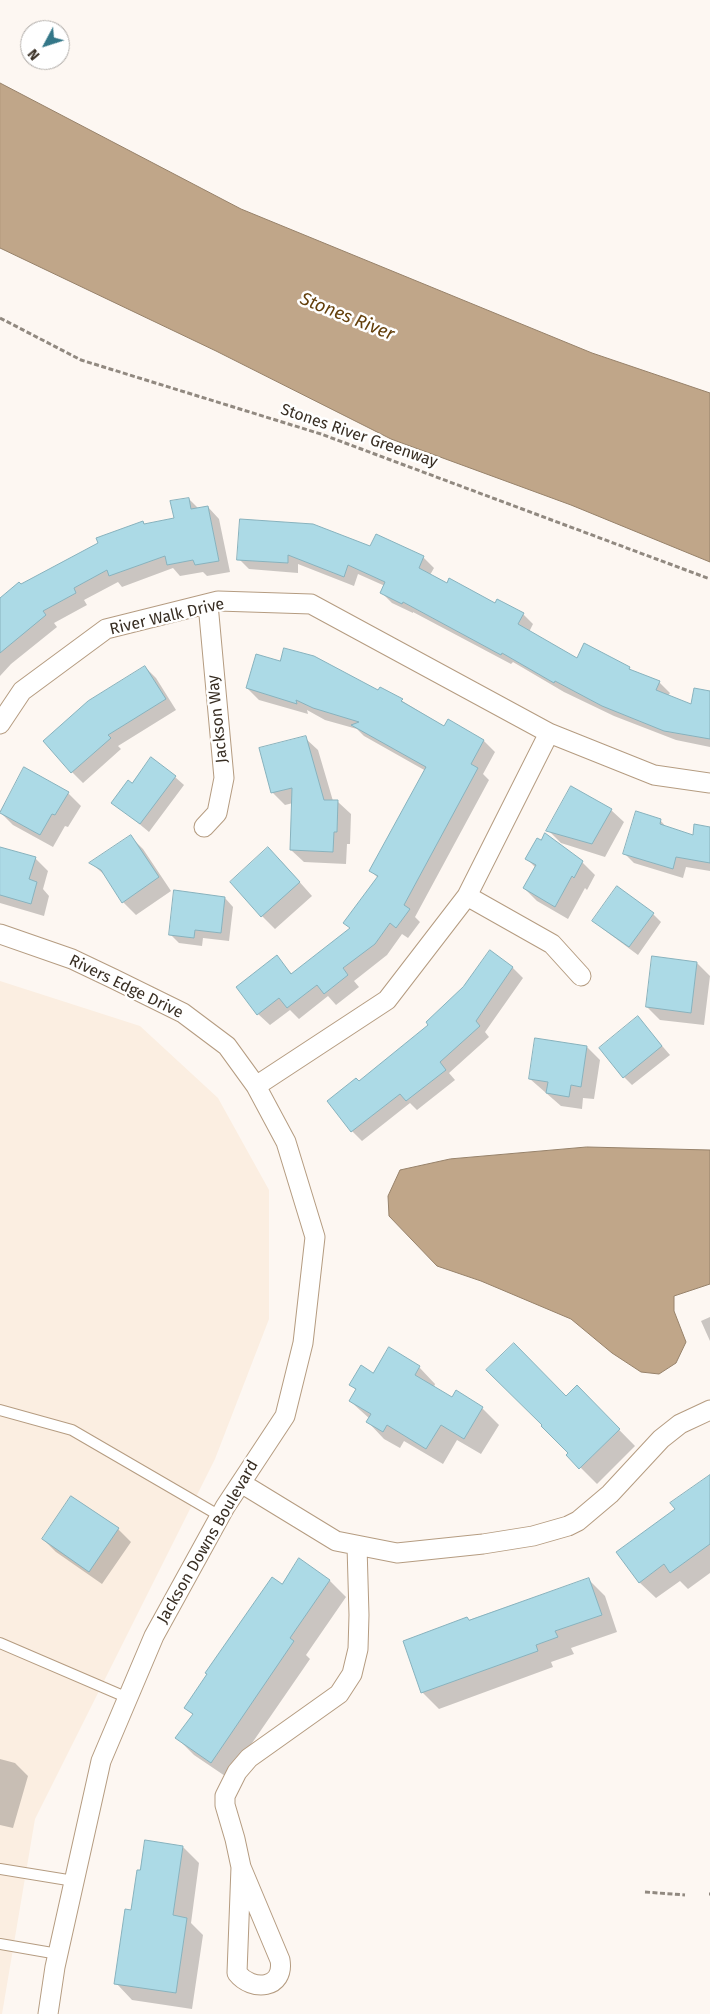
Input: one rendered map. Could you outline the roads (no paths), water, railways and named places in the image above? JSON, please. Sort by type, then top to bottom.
[{"type":"street","name":"River Walk Drive","points":[[0,724],[22,691],[106,629],[218,601],[311,604],[549,733]]},
{"type":"street","name":"Jackson Way","points":[[204,827],[217,813],[224,778],[208,604]]},
{"type":"street","points":[[256,1086],[387,1000],[467,896],[549,733],[654,775],[710,783]]},
{"type":"street","points":[[467,896],[552,944],[581,976]]},
{"type":"street","name":"Rivers Edge Drive","points":[[0,934],[72,959],[182,1013],[227,1046],[256,1086]]},
{"type":"street","name":"Jackson Downs Boulevard","points":[[48,2014],[58,1954],[100,1761],[154,1636],[220,1516],[285,1416],[303,1344],[315,1237],[286,1142],[256,1086]]},
{"type":"street","points":[[241,1483],[336,1541],[357,1546],[397,1553],[533,1536],[568,1526],[587,1514],[610,1494],[661,1438],[680,1424],[710,1410]]},
{"type":"street","points":[[241,1867],[237,1973],[242,1980],[250,1984],[270,1983],[278,1979],[282,1970],[280,1960],[241,1867],[225,1805],[229,1785],[249,1758],[338,1694],[352,1674],[358,1650],[357,1546]]},
{"type":"lane","points":[[0,1410],[72,1430],[220,1516]]},
{"type":"lane","points":[[0,1643],[128,1698]]},
{"type":"lane","points":[[0,1869],[74,1880]]},
{"type":"lane","points":[[0,1944],[58,1954]]},
{"type":"water","name":"Stones River","points":[[0,83],[241,209],[592,353],[710,393],[710,562],[571,505],[391,439],[216,351],[0,248]]},
{"type":"water","points":[[587,1147],[710,1150],[710,1284],[674,1296],[674,1311],[686,1342],[676,1363],[659,1374],[641,1372],[612,1353],[571,1319],[481,1281],[437,1266],[389,1216],[388,1196],[400,1170],[450,1159]]}]
